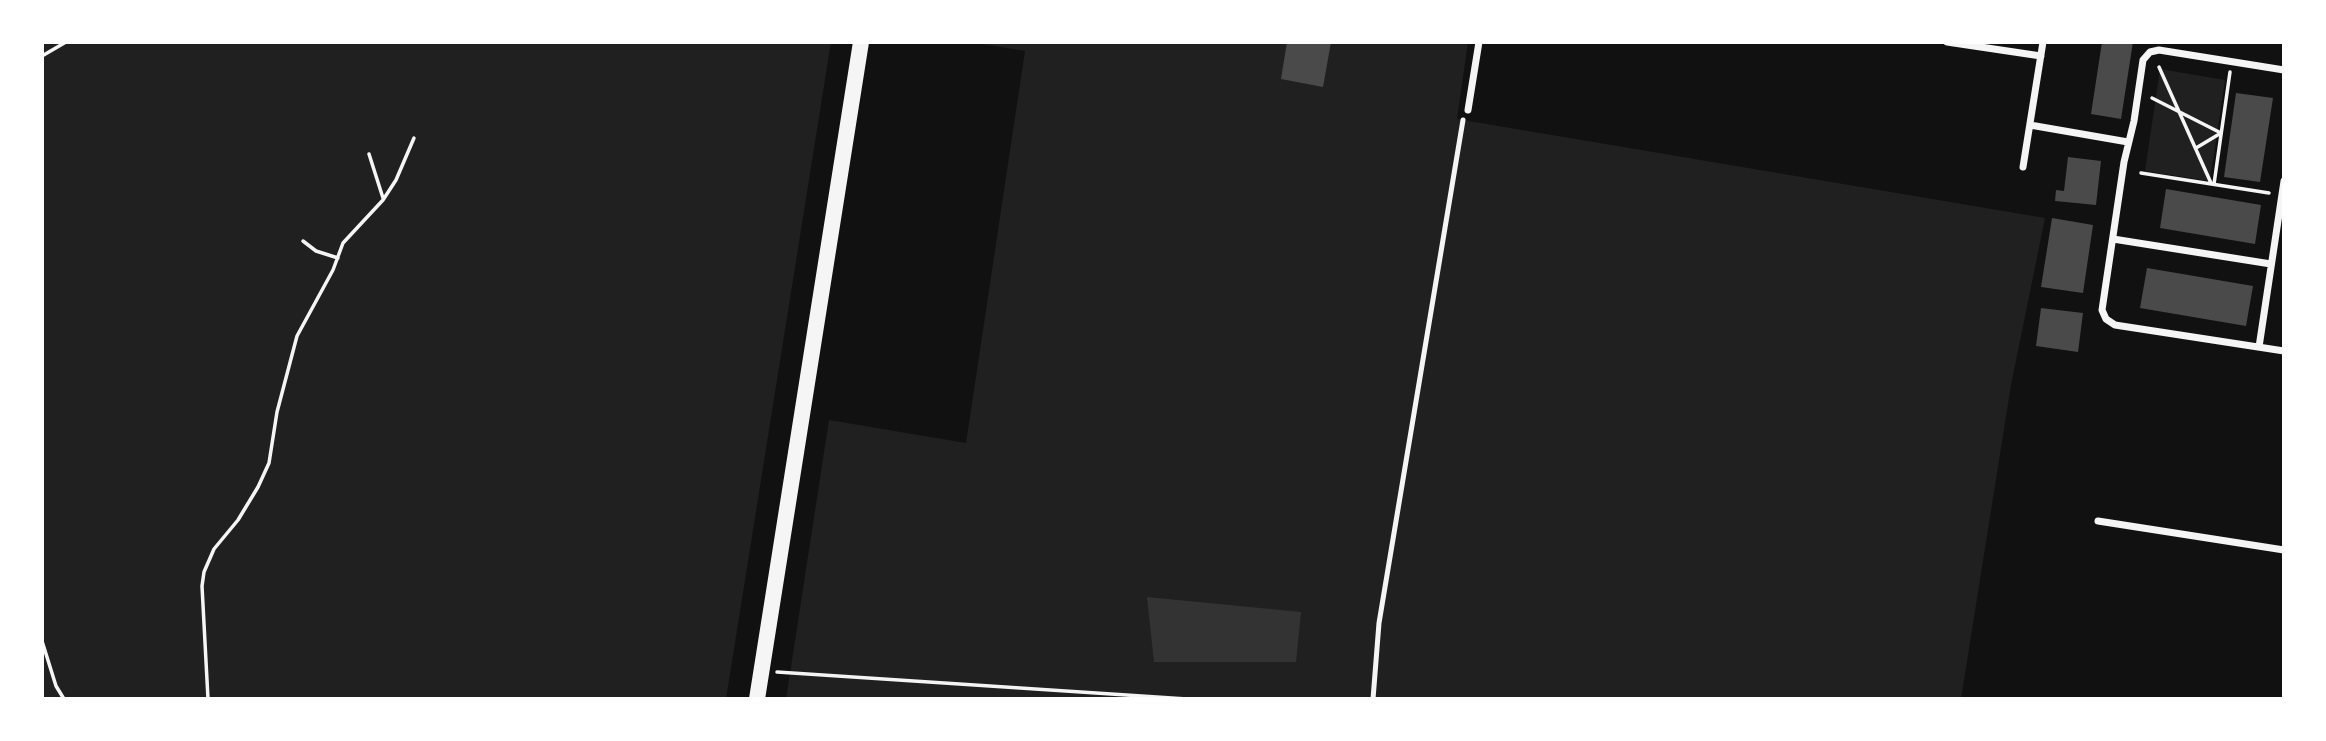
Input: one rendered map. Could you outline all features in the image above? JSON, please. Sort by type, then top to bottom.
[{"type":"main road","points":[[757,699],[861,42]]},
{"type":"street","points":[[1468,110],[1479,42]]},
{"type":"street","points":[[1947,42],[2041,56]]},
{"type":"street","points":[[2023,167],[2043,42]]},
{"type":"street","points":[[2284,70],[2160,50],[2150,52],[2143,60],[2102,310],[2106,319],[2115,325],[2284,351]]},
{"type":"street","points":[[2030,125],[2128,142]]},
{"type":"street","points":[[2259,347],[2284,181]]},
{"type":"street","points":[[2113,239],[2271,264]]},
{"type":"street","points":[[2098,521],[2284,550]]},
{"type":"lane","points":[[1373,699],[1379,623],[1463,120]]},
{"type":"path","points":[[42,56],[66,42]]},
{"type":"path","points":[[2212,184],[2232,62]]},
{"type":"path","points":[[2160,66],[2212,184]]},
{"type":"path","points":[[2152,98],[2221,133]]},
{"type":"path","points":[[2196,148],[2221,133]]},
{"type":"path","points":[[208,699],[202,586],[204,572],[214,549],[238,520],[269,463],[277,412],[297,336],[320,297],[343,243],[383,200],[396,180],[414,138]]},
{"type":"path","points":[[369,154],[383,200]]},
{"type":"path","points":[[2141,173],[2282,195]]},
{"type":"path","points":[[303,241],[316,251],[338,258]]},
{"type":"path","points":[[42,642],[64,699]]},
{"type":"path","points":[[762,671],[1187,699]]},
{"type":"shaded area","points":[[42,42],[831,42],[726,699],[42,699]]},
{"type":"shaded area","points":[[970,42],[1468,42],[1457,119],[2045,218],[2011,385],[1961,699],[786,699],[829,420],[966,443],[1025,51]]},
{"type":"shaded area","points":[[2160,69],[2225,80],[2210,181],[2145,171]]},
{"type":"shaded area","points":[[1147,597],[1301,612],[1296,662],[1154,662]]},
{"type":"building","points":[[1287,42],[1331,42],[1323,87],[1281,79]]},
{"type":"building","points":[[2102,42],[2133,42],[2121,119],[2091,114]]},
{"type":"building","points":[[2236,93],[2273,98],[2260,182],[2224,177]]},
{"type":"building","points":[[2068,157],[2101,161],[2096,205],[2055,201],[2056,190],[2064,191]]},
{"type":"building","points":[[2166,189],[2261,205],[2255,244],[2160,228]]},
{"type":"building","points":[[2052,218],[2093,225],[2083,293],[2041,287]]},
{"type":"building","points":[[2147,268],[2253,286],[2246,326],[2140,308]]},
{"type":"building","points":[[2041,308],[2083,313],[2078,352],[2036,346]]}]
